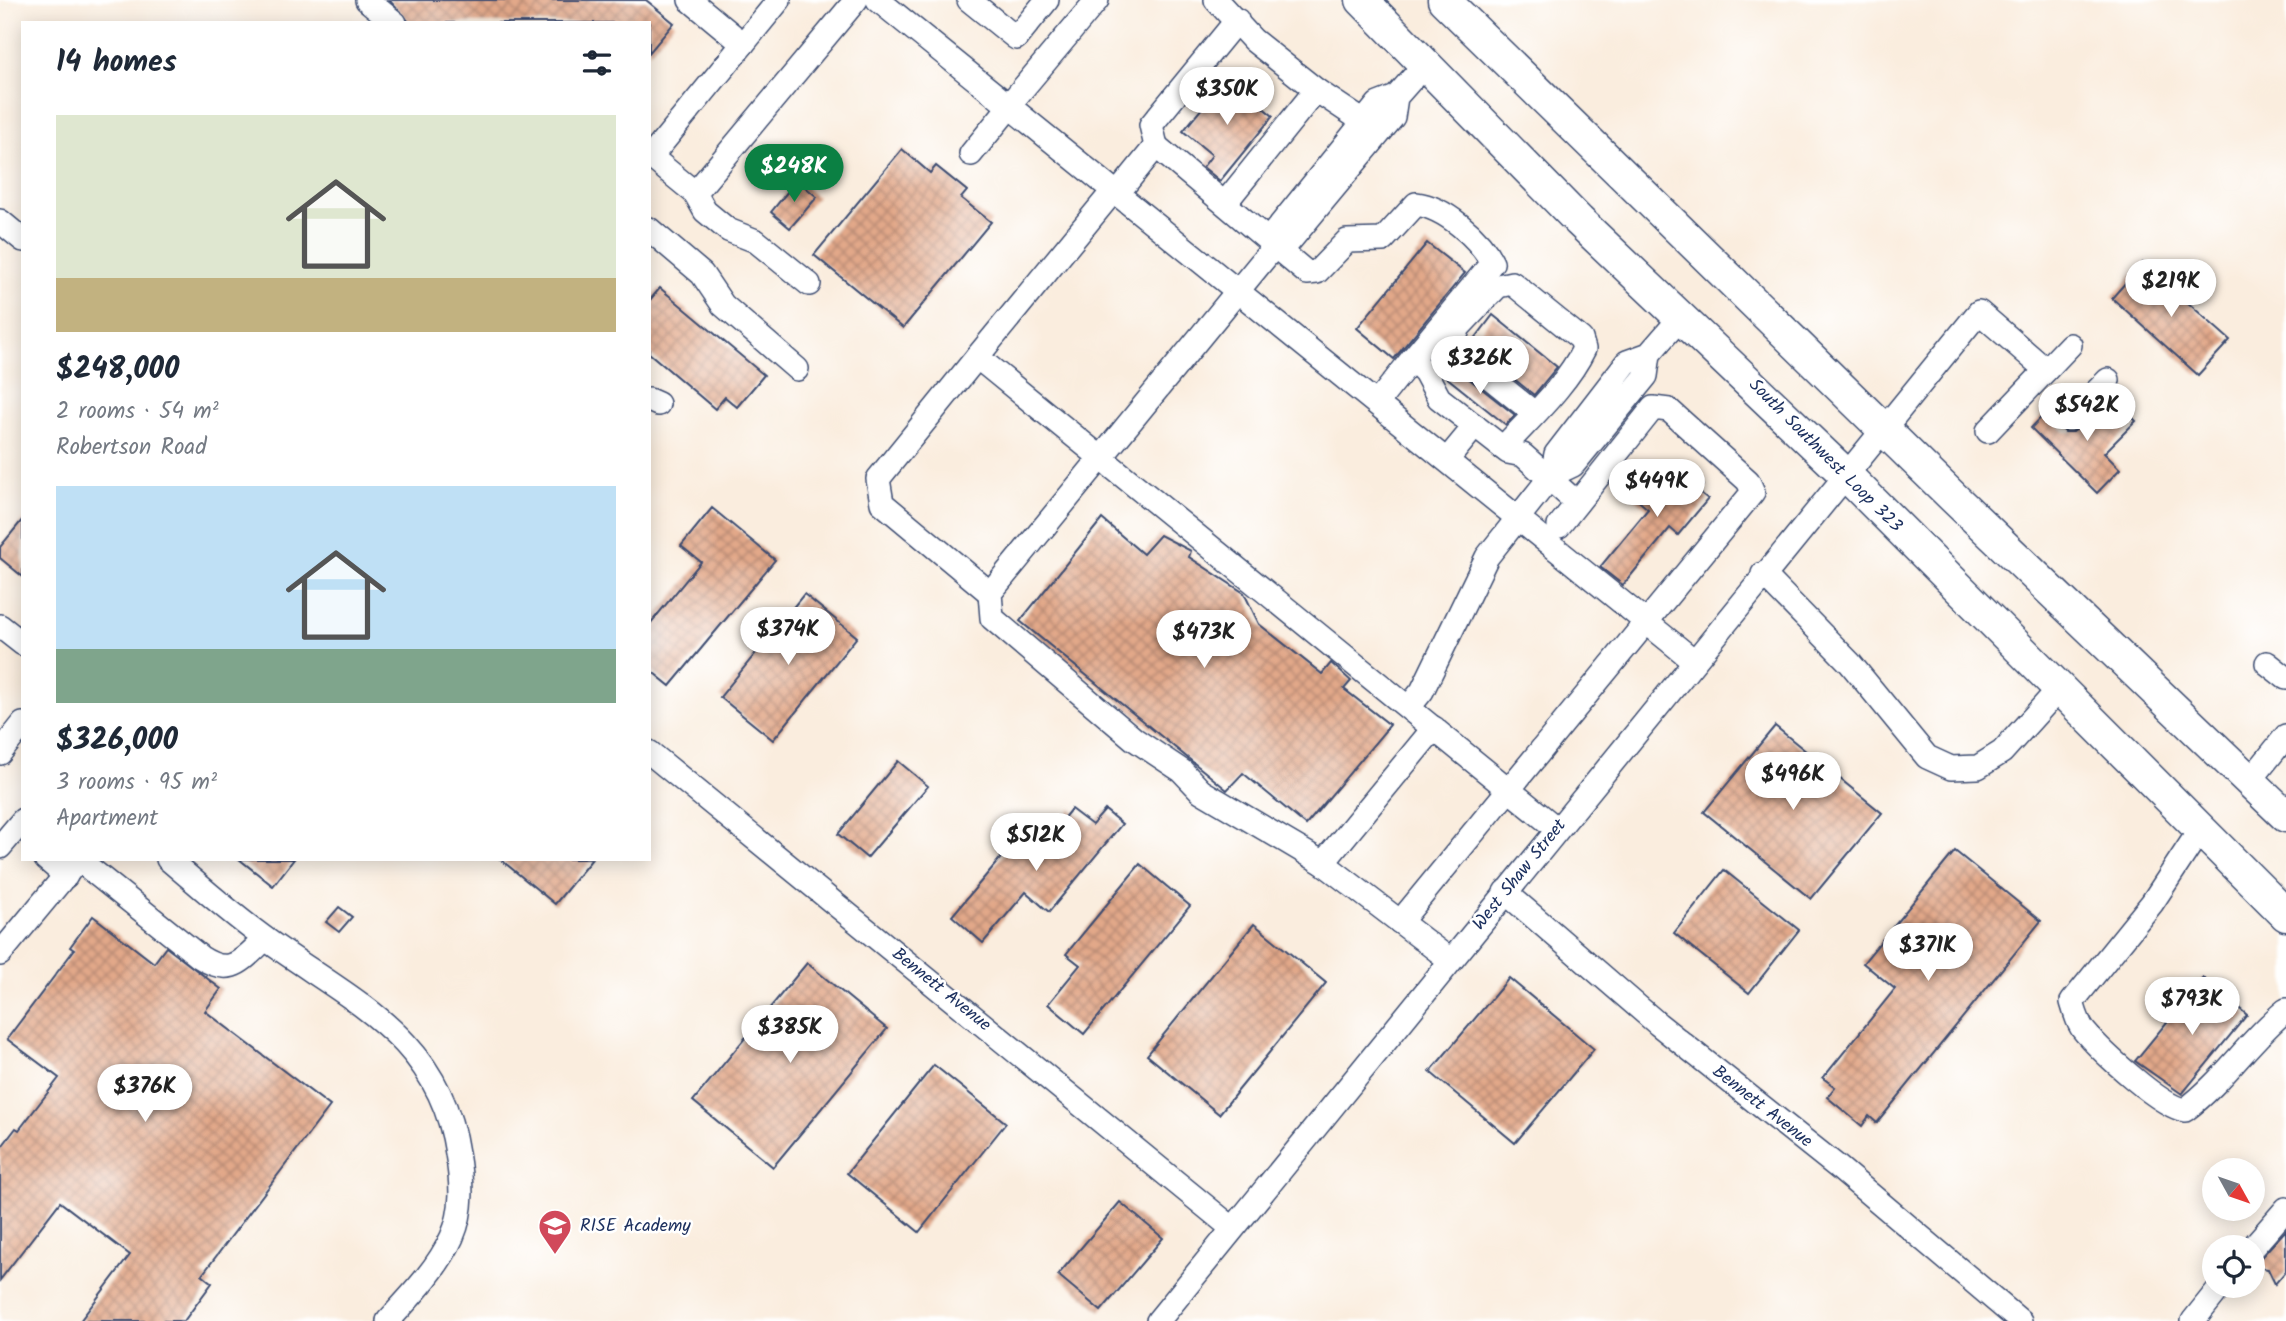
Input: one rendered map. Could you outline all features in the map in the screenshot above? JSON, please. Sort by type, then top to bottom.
[{"type":"highway","name":"South Southwest Loop 323","points":[[1362,0],[1578,221],[1682,316],[1845,474],[2058,690],[2286,915]]},
{"type":"highway","points":[[1444,0],[1881,428],[2286,816]]},
{"type":"street","points":[[367,0],[393,21]]},
{"type":"street","points":[[690,0],[743,44]]},
{"type":"street","points":[[651,157],[779,0]]},
{"type":"street","points":[[695,193],[856,0]]},
{"type":"street","points":[[878,0],[1693,660]]},
{"type":"street","points":[[969,0],[1045,61]]},
{"type":"street","points":[[1016,38],[1047,0]]},
{"type":"street","points":[[971,154],[1097,0]]},
{"type":"street","points":[[1216,0],[1253,40],[1316,90],[1364,122]]},
{"type":"street","points":[[1237,20],[1151,125],[1156,146],[1261,232],[1273,248],[1307,273],[1317,272],[1347,241],[1383,240],[1416,204],[1432,205],[1485,247],[1492,263],[1377,403]]},
{"type":"street","points":[[1273,248],[1273,234],[1378,104],[1396,97],[1426,63]]},
{"type":"street","points":[[1225,203],[1316,90]]},
{"type":"street","points":[[1396,97],[1393,117],[1289,242],[1273,248],[990,593],[992,618],[1134,739],[1182,771],[1201,791],[1323,863],[1450,960]]},
{"type":"street","points":[[990,593],[883,503],[878,479],[977,357],[1156,146]]},
{"type":"street","points":[[651,159],[695,193],[705,211],[728,230],[756,241],[809,284]]},
{"type":"street","points":[[0,221],[21,238]]},
{"type":"street","points":[[651,235],[702,274],[723,305],[797,369]]},
{"type":"street","points":[[1503,448],[1534,413],[1578,362],[1584,349],[1581,339],[1513,283],[1498,286],[1460,327],[1454,341],[1458,352],[1534,413]]},
{"type":"street","name":"West Shaw Street","points":[[1157,1321],[1881,428],[1979,312],[2046,370]]},
{"type":"street","points":[[1409,707],[1422,691],[1478,572],[1517,517],[1550,477],[1556,454],[1628,362],[1649,354],[1682,316]]},
{"type":"street","points":[[1988,431],[2070,345]]},
{"type":"street","points":[[977,357],[1557,829]]},
{"type":"street","points":[[1412,359],[1425,372],[1439,398],[1503,448],[1522,455],[1577,503]]},
{"type":"street","points":[[2069,419],[2108,380]]},
{"type":"street","points":[[1400,922],[1753,492],[1748,481],[1669,410],[1653,408],[1559,526]]},
{"type":"street","points":[[1447,460],[1475,426]]},
{"type":"street","points":[[1763,574],[1850,663],[1927,757],[1951,768],[1978,767],[2002,752],[2058,690]]},
{"type":"street","points":[[0,626],[21,642]]},
{"type":"street","points":[[2267,663],[2286,678]]},
{"type":"street","points":[[0,753],[21,727]]},
{"type":"street","points":[[1323,863],[1434,727]]},
{"type":"street","points":[[2250,781],[2286,736]]},
{"type":"street","name":"Bennett Avenue","points":[[651,754],[1232,1228]]},
{"type":"street","points":[[2200,830],[2152,904],[2072,1002],[2075,1014],[2084,1031],[2132,1075],[2175,1109],[2185,1110],[2198,1100],[2263,1027],[2286,1010]]},
{"type":"street","points":[[56,861],[75,865],[209,963],[228,968],[237,965],[265,939]]},
{"type":"street","points":[[170,861],[265,939],[400,1036],[422,1060],[444,1104],[460,1168],[460,1210],[441,1257],[388,1321]]},
{"type":"street","points":[[0,954],[75,865]]},
{"type":"street","name":"Bennett Avenue","points":[[1505,892],[1658,1024],[1839,1168],[2020,1321]]},
{"type":"street","points":[[2263,1235],[2286,1209]]},
{"type":"street","points":[[2193,1321],[2211,1298]]},
{"type":"building","points":[[389,0],[646,0],[674,23],[651,51],[651,21],[408,21]]},
{"type":"building","points":[[1227,78],[1273,116],[1220,181],[1203,167],[1212,155],[1183,131]]},
{"type":"building","points":[[902,149],[930,173],[936,166],[967,191],[961,198],[991,222],[903,328],[814,255]]},
{"type":"building","points":[[797,180],[817,197],[790,228],[771,212]]},
{"type":"building","points":[[1427,243],[1465,273],[1394,359],[1357,328]]},
{"type":"building","points":[[2143,263],[2230,340],[2198,375],[2112,298]]},
{"type":"building","points":[[660,288],[764,375],[737,407],[725,397],[715,409],[651,355],[651,299]]},
{"type":"building","points":[[1493,315],[1557,367],[1534,395],[1471,344]]},
{"type":"building","points":[[1453,366],[1515,415],[1506,425],[1445,376]]},
{"type":"building","points":[[2115,400],[2136,421],[2104,453],[2120,469],[2097,493],[2031,428],[2051,407],[2057,412],[2056,423],[2065,432],[2073,432],[2084,424],[2088,428]]},
{"type":"building","points":[[1664,463],[1673,471],[1678,464],[1703,485],[1698,491],[1708,499],[1678,535],[1670,528],[1623,585],[1600,567],[1648,509],[1635,498]]},
{"type":"building","points":[[712,508],[775,560],[670,686],[651,671],[651,623],[701,562],[681,546]]},
{"type":"building","points":[[1102,519],[1143,554],[1160,535],[1191,551],[1189,557],[1244,593],[1259,624],[1322,674],[1331,663],[1351,681],[1344,689],[1390,725],[1306,825],[1243,773],[1227,790],[1020,621]]},
{"type":"building","points":[[21,521],[21,575],[0,558],[0,547]]},
{"type":"building","points":[[804,594],[857,637],[773,740],[720,697]]},
{"type":"building","points":[[1775,726],[1882,813],[1811,899],[1704,812]]},
{"type":"building","points":[[898,761],[928,786],[867,858],[838,834]]},
{"type":"building","points":[[1071,809],[1092,825],[1105,810],[1122,824],[1049,912],[1026,892],[983,943],[952,916],[1014,842],[1032,857]]},
{"type":"building","points":[[1955,851],[2041,921],[1877,1123],[1869,1116],[1862,1126],[1827,1097],[1835,1087],[1823,1078],[1895,989],[1863,963]]},
{"type":"building","points":[[242,861],[292,861],[273,886]]},
{"type":"building","points":[[502,861],[590,861],[555,904]]},
{"type":"building","points":[[1140,864],[1190,906],[1084,1034],[1048,1004],[1080,965],[1066,954]]},
{"type":"building","points":[[1724,870],[1799,930],[1749,993],[1674,933]]},
{"type":"building","points":[[339,907],[352,917],[339,932],[326,922]]},
{"type":"building","points":[[93,916],[154,963],[166,947],[221,989],[205,1011],[330,1106],[202,1275],[212,1283],[184,1321],[80,1321],[130,1255],[60,1202],[0,1280],[0,1149],[16,1128],[19,1130],[59,1078],[7,1039],[74,950],[70,947]]},
{"type":"building","points":[[1254,924],[1326,983],[1219,1114],[1147,1055]]},
{"type":"building","points":[[807,963],[887,1029],[773,1167],[693,1101]]},
{"type":"building","points":[[1509,978],[1594,1049],[1515,1143],[1430,1072]]},
{"type":"building","points":[[2203,978],[2247,1015],[2182,1094],[2135,1061]]},
{"type":"building","points":[[934,1065],[1006,1123],[919,1232],[847,1173]]},
{"type":"building","points":[[1120,1202],[1163,1238],[1101,1311],[1058,1275]]},
{"type":"building","points":[[2286,1230],[2286,1271],[2275,1284],[2268,1269],[2265,1269],[2265,1253]]},
{"type":"place","name":"RISE Academy","points":[[555,1256]]}]
